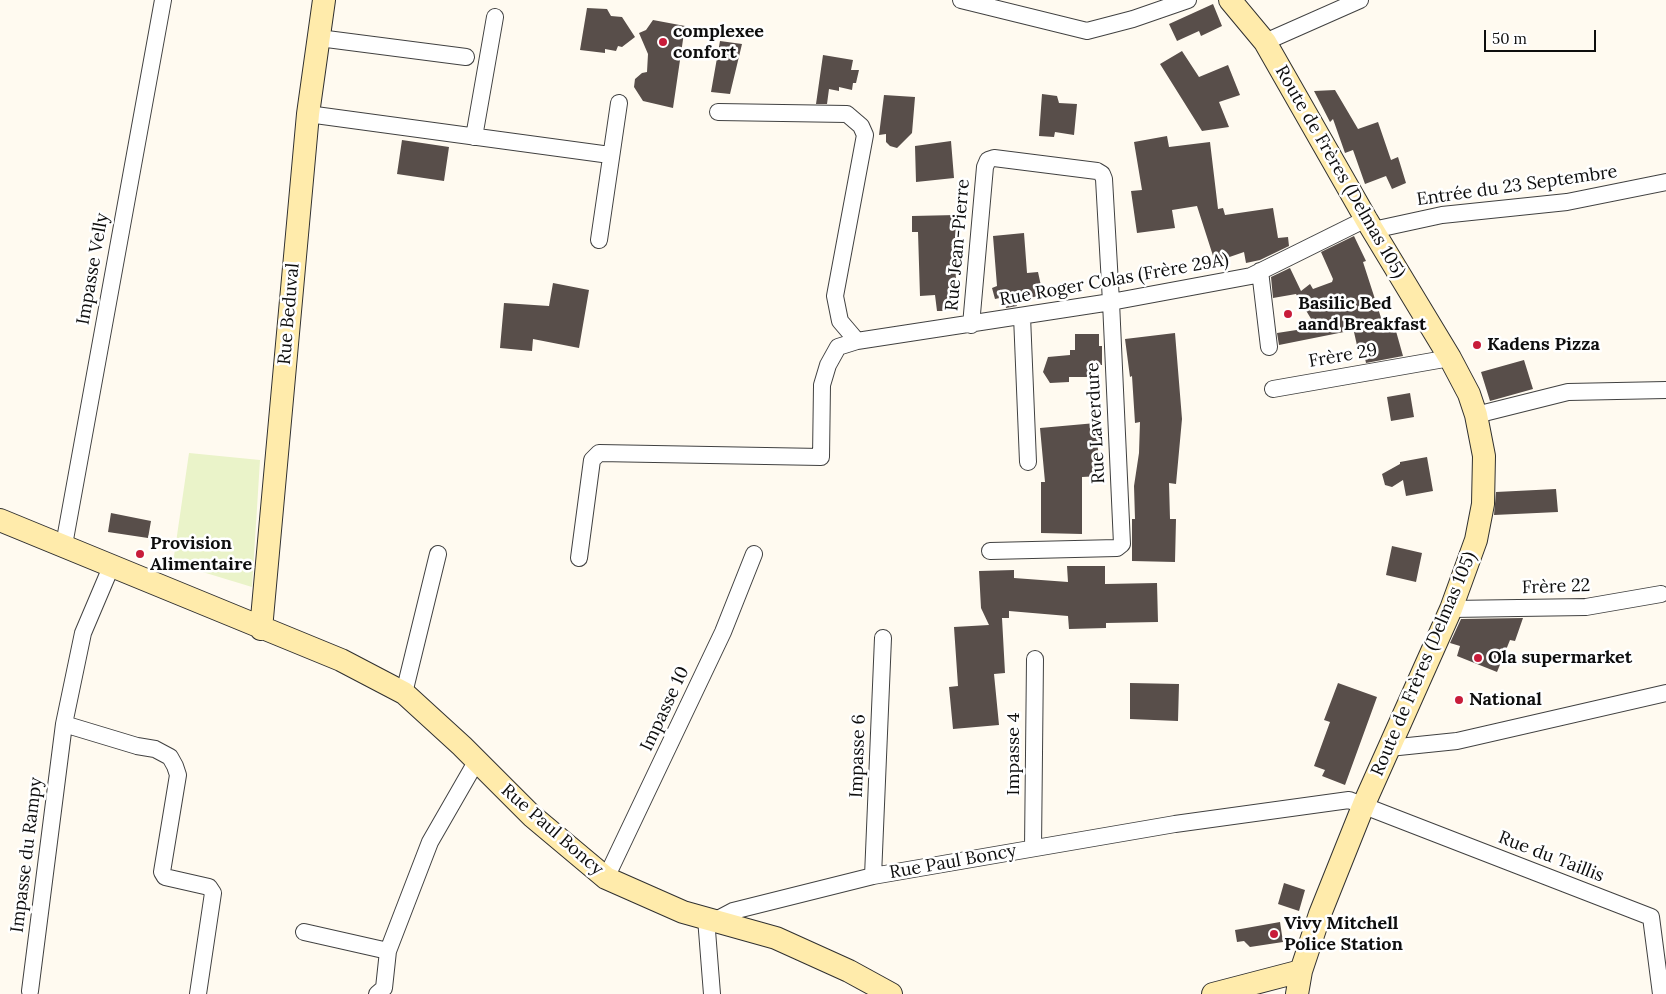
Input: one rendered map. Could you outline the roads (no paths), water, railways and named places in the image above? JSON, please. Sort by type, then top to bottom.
[{"type":"street","name":"Impasse Velly","points":[[64,545],[162,0]]},
{"type":"street","name":"Rue Beduval","points":[[261,629],[308,114],[324,0]]},
{"type":"street","points":[[961,0],[1087,31],[1133,19],[1188,0]]},
{"type":"street","name":"Route de Frères (Delmas 105)","points":[[1230,0],[1266,42],[1369,224],[1450,358],[1469,394],[1476,415],[1484,456],[1483,504],[1476,540],[1451,609],[1364,804],[1320,914],[1301,971],[1297,994]]},
{"type":"street","points":[[1266,42],[1360,0]]},
{"type":"street","points":[[474,137],[495,17]]},
{"type":"street","points":[[318,38],[466,57]]},
{"type":"street","points":[[599,240],[619,103]]},
{"type":"street","points":[[718,112],[847,114],[861,126],[865,135],[835,296],[840,322],[857,341]]},
{"type":"street","points":[[308,114],[610,155]]},
{"type":"street","name":"Rue Jean-Pierre","points":[[971,325],[985,166],[988,160],[994,158],[1097,171]]},
{"type":"street","name":"Rue Laverdure","points":[[990,551],[1116,548],[1122,544],[1104,179],[1097,171]]},
{"type":"street","name":"Entrée du 23 Septembre","points":[[1369,224],[1567,202],[1666,182]]},
{"type":"street","name":"Rue Roger Colas (Frère 29A)","points":[[579,558],[592,460],[599,453],[821,457],[822,385],[828,365],[838,347],[857,341],[1111,302],[1251,276],[1369,224]]},
{"type":"street","points":[[1260,272],[1269,347]]},
{"type":"street","points":[[1022,316],[1028,462]]},
{"type":"street","name":"Frère 29","points":[[1273,389],[1450,358]]},
{"type":"street","points":[[1476,415],[1568,392],[1666,390]]},
{"type":"street","name":"Rue Paul Boncy","points":[[0,520],[64,545],[111,567],[261,629],[341,660],[404,693],[532,816],[606,878],[683,912],[711,919],[733,911],[873,876],[1175,824],[1349,800],[1364,804]]},
{"type":"street","points":[[404,693],[438,554]]},
{"type":"street","name":"Impasse 10","points":[[606,878],[723,632],[754,554]]},
{"type":"street","name":"Impasse du Rampy","points":[[30,991],[64,724],[83,633],[111,567]]},
{"type":"street","name":"Frère 22","points":[[1451,609],[1586,608],[1661,594]]},
{"type":"street","name":"Impasse 6","points":[[873,876],[883,638]]},
{"type":"street","name":"Impasse 4","points":[[1034,848],[1035,659]]},
{"type":"street","points":[[1389,748],[1457,741],[1666,693]]},
{"type":"street","points":[[64,724],[137,746],[155,749],[170,757],[175,766],[178,774],[162,872],[166,877],[209,887],[212,893],[198,994]]},
{"type":"street","points":[[377,994],[384,988],[388,951],[430,842],[476,762]]},
{"type":"street","name":"Rue du Taillis","points":[[1364,804],[1651,917],[1661,994]]},
{"type":"street","points":[[712,994],[711,919],[776,938],[849,971],[891,994]]},
{"type":"street","points":[[304,932],[388,951]]},
{"type":"street","points":[[1213,994],[1301,971]]},
{"type":"place","name":"complexee confort","points":[[663,42]]},
{"type":"place","name":"Basilic Bed aand Breakfast","points":[[1288,314]]},
{"type":"place","name":"Kadens Pizza","points":[[1477,345]]},
{"type":"place","name":"Provision Alimentaire","points":[[140,554]]},
{"type":"place","name":"Ola supermarket","points":[[1478,658]]},
{"type":"place","name":"National","points":[[1459,700]]},
{"type":"place","name":"Vivy Mitchell Police Station","points":[[1274,934]]}]
